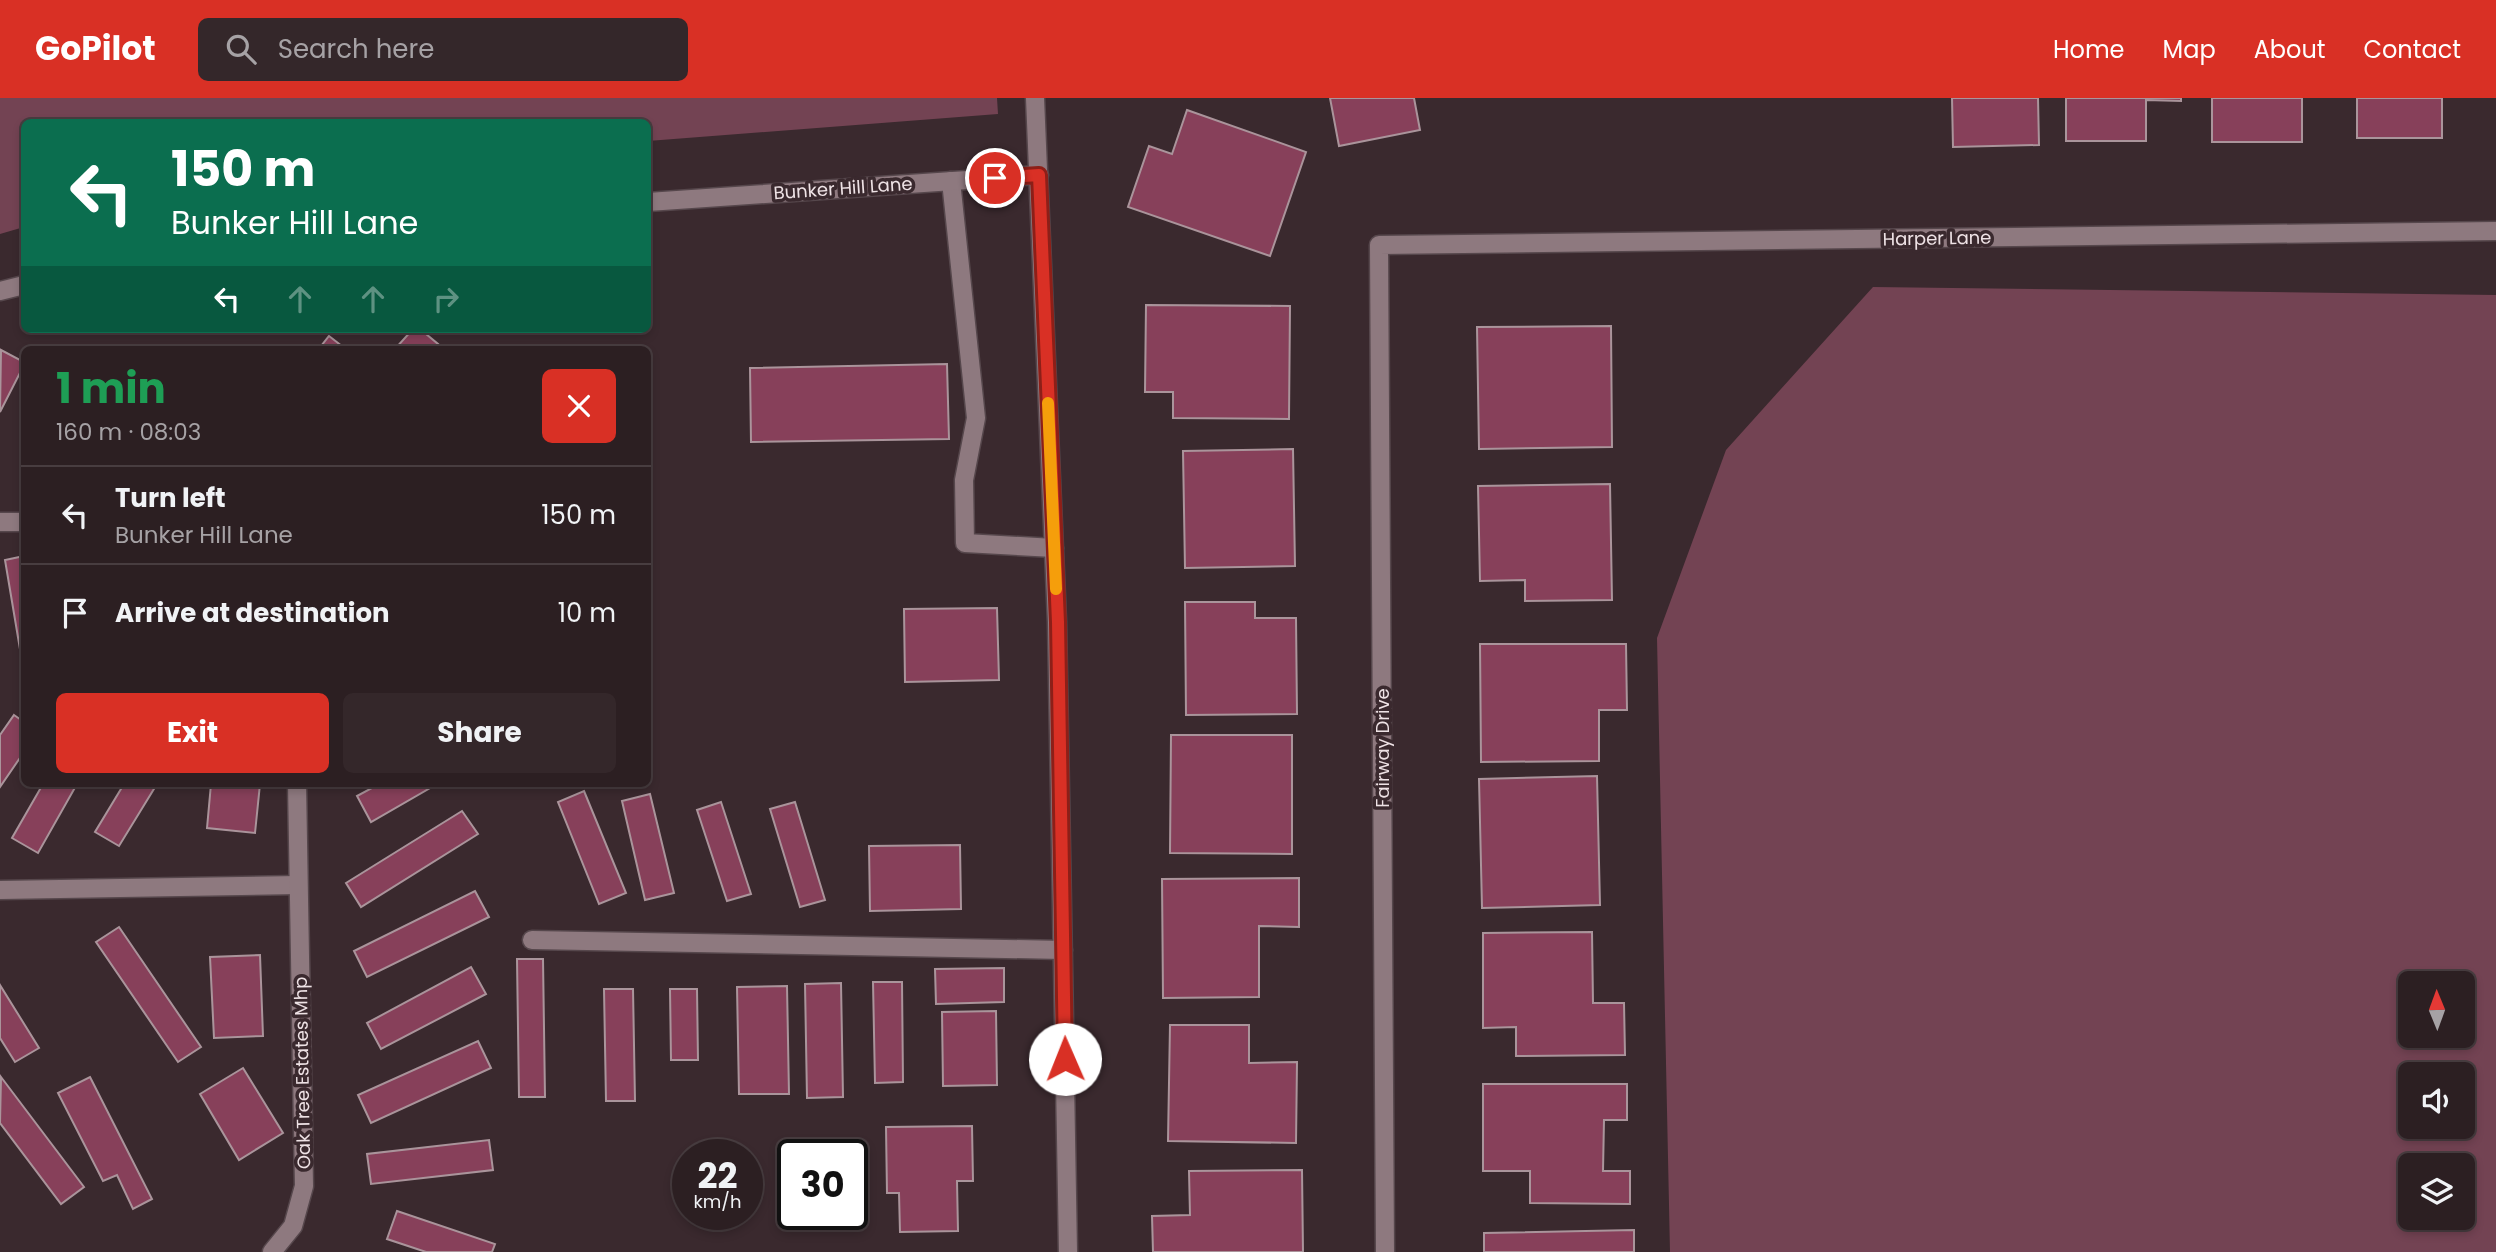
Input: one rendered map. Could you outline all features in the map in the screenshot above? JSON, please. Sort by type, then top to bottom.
[{"type":"street","points":[[1035,98],[1055,548],[1068,1252]]},
{"type":"street","name":"Bunker Hill Lane","points":[[651,202],[1039,175]]},
{"type":"street","points":[[951,181],[976,418],[964,480],[965,542],[1055,548]]},
{"type":"street","name":"Harper Lane","points":[[1378,245],[2496,231]]},
{"type":"street","name":"Fairway Drive","points":[[1378,245],[1385,1252]]},
{"type":"street","points":[[0,291],[21,286]]},
{"type":"street","points":[[0,522],[21,522]]},
{"type":"street","name":"Oak Tree Estates Mhp","points":[[272,1252],[293,1226],[304,1186],[296,787]]},
{"type":"street","points":[[0,890],[298,885]]},
{"type":"street","points":[[532,940],[1063,950]]},
{"type":"shaded area","points":[[0,98],[997,98],[998,114],[651,141],[651,119],[21,119],[21,228],[0,234]]},
{"type":"shaded area","points":[[1873,287],[2496,295],[2496,1252],[1670,1252],[1657,638],[1726,450]]},
{"type":"building","points":[[1330,98],[1414,98],[1420,130],[1339,146]]},
{"type":"building","points":[[1952,98],[2038,98],[2039,145],[1953,147]]},
{"type":"building","points":[[2066,98],[2181,98],[2181,101],[2146,100],[2146,141],[2066,141]]},
{"type":"building","points":[[2212,98],[2302,98],[2302,142],[2212,142]]},
{"type":"building","points":[[2357,98],[2442,98],[2442,138],[2357,138]]},
{"type":"building","points":[[1187,110],[1306,152],[1270,256],[1128,207],[1149,146],[1172,154]]},
{"type":"building","points":[[1146,305],[1290,306],[1289,419],[1173,418],[1173,392],[1145,392]]},
{"type":"building","points":[[1611,326],[1612,447],[1479,449],[1477,327]]},
{"type":"building","points":[[409,333],[425,333],[438,344],[436,346],[398,346]]},
{"type":"building","points":[[329,336],[342,346],[321,346]]},
{"type":"building","points":[[1,350],[21,360],[21,371],[0,412]]},
{"type":"building","points":[[947,364],[949,439],[751,442],[750,368]]},
{"type":"building","points":[[1293,449],[1295,566],[1185,568],[1183,451]]},
{"type":"building","points":[[1610,484],[1612,600],[1525,601],[1525,580],[1480,581],[1478,486]]},
{"type":"building","points":[[21,557],[21,655],[5,560]]},
{"type":"building","points":[[1185,602],[1255,602],[1255,618],[1296,618],[1297,714],[1186,715]]},
{"type":"building","points":[[997,608],[999,680],[905,682],[904,609]]},
{"type":"building","points":[[1480,644],[1626,644],[1627,710],[1599,710],[1599,761],[1481,762]]},
{"type":"building","points":[[14,715],[21,720],[21,756],[0,787],[0,735]]},
{"type":"building","points":[[1171,735],[1292,735],[1292,854],[1170,853]]},
{"type":"building","points":[[1597,776],[1600,905],[1482,908],[1479,779]]},
{"type":"building","points":[[41,787],[75,787],[38,853],[12,838]]},
{"type":"building","points":[[122,787],[155,787],[119,846],[95,832]]},
{"type":"building","points":[[211,787],[260,787],[255,833],[207,828]]},
{"type":"building","points":[[374,787],[432,787],[371,822],[357,796]]},
{"type":"building","points":[[584,791],[626,893],[599,904],[558,802]]},
{"type":"building","points":[[650,794],[674,893],[645,900],[622,801]]},
{"type":"building","points":[[721,802],[751,894],[727,901],[697,810]]},
{"type":"building","points":[[795,802],[825,900],[800,907],[770,809]]},
{"type":"building","points":[[462,811],[478,834],[361,907],[346,883]]},
{"type":"building","points":[[960,845],[961,909],[870,911],[869,846]]},
{"type":"building","points":[[1299,878],[1299,927],[1259,926],[1259,997],[1163,998],[1162,879]]},
{"type":"building","points":[[475,891],[489,917],[367,977],[354,951]]},
{"type":"building","points":[[119,927],[201,1047],[178,1062],[96,942]]},
{"type":"building","points":[[1592,932],[1593,1003],[1624,1003],[1625,1055],[1516,1056],[1516,1027],[1483,1028],[1483,933]]},
{"type":"building","points":[[260,955],[263,1036],[214,1038],[210,957]]},
{"type":"building","points":[[517,959],[543,959],[545,1097],[519,1097]]},
{"type":"building","points":[[471,967],[486,994],[381,1049],[367,1023]]},
{"type":"building","points":[[1004,968],[1004,1002],[936,1004],[935,969]]},
{"type":"building","points":[[873,982],[902,982],[903,1082],[875,1083]]},
{"type":"building","points":[[841,983],[843,1097],[807,1098],[805,984]]},
{"type":"building","points":[[0,985],[39,1048],[15,1062],[0,1038]]},
{"type":"building","points":[[787,986],[789,1094],[739,1094],[737,987]]},
{"type":"building","points":[[604,989],[633,989],[635,1101],[606,1101]]},
{"type":"building","points":[[670,989],[697,989],[698,1060],[671,1060]]},
{"type":"building","points":[[996,1011],[997,1085],[943,1086],[942,1012]]},
{"type":"building","points":[[1170,1025],[1249,1025],[1249,1063],[1297,1062],[1296,1143],[1168,1141]]},
{"type":"building","points":[[478,1041],[491,1068],[371,1123],[358,1095]]},
{"type":"building","points":[[243,1068],[283,1133],[239,1160],[200,1094]]},
{"type":"building","points":[[1,1077],[84,1187],[61,1204],[0,1123]]},
{"type":"building","points":[[90,1077],[152,1199],[133,1209],[117,1175],[103,1181],[58,1093]]},
{"type":"building","points":[[1483,1084],[1627,1084],[1627,1120],[1604,1120],[1603,1171],[1630,1171],[1630,1204],[1530,1203],[1530,1171],[1483,1171]]},
{"type":"building","points":[[972,1126],[973,1181],[957,1181],[958,1231],[900,1232],[899,1193],[887,1193],[886,1127]]},
{"type":"building","points":[[489,1140],[493,1170],[371,1184],[367,1154]]},
{"type":"building","points":[[1302,1170],[1303,1252],[1153,1252],[1152,1216],[1190,1215],[1189,1171]]},
{"type":"building","points":[[397,1211],[495,1244],[492,1252],[426,1252],[387,1239]]},
{"type":"building","points":[[1634,1230],[1634,1252],[1484,1252],[1484,1233]]},
{"type":"slow traffic","points":[[1048,403],[1056,589]]},
{"type":"route","points":[[995,178],[1039,175],[1058,622],[1065,1059]]}]
